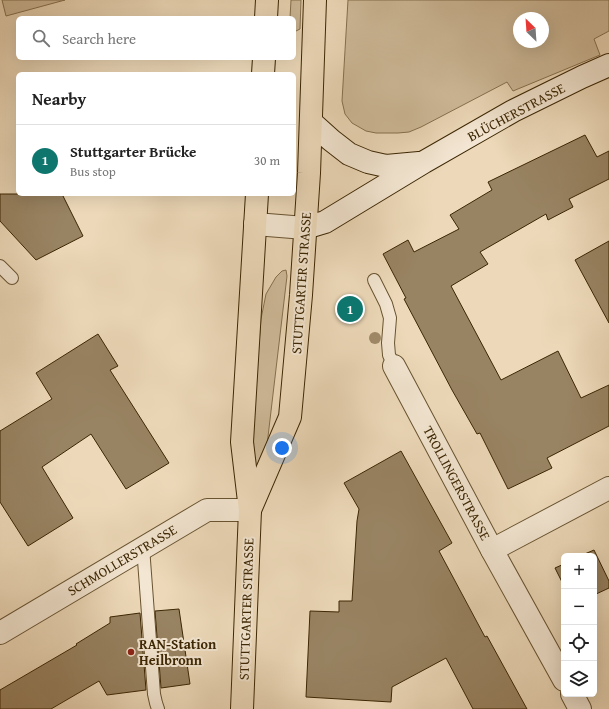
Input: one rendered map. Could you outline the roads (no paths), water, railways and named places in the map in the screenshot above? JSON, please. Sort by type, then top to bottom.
[{"type":"main road","points":[[266,16],[267,0]]},
{"type":"main road","name":"STUTTGARTER STRASSE","points":[[250,510],[290,417],[308,189],[315,0]]},
{"type":"main road","points":[[263,72],[264,60]]},
{"type":"main road","name":"STUTTGARTER STRASSE","points":[[242,709],[250,510],[242,442],[256,210]]},
{"type":"street","name":"BLÜCHERSTRASSE","points":[[256,210],[305,228],[325,222],[424,162],[513,111],[609,65]]},
{"type":"street","name":"BLÜCHERSTRASSE","points":[[311,122],[349,154],[368,162],[386,166],[424,162]]},
{"type":"street","name":"TROLLINGERSTRASSE","points":[[394,366],[492,550],[561,675]]},
{"type":"street","points":[[492,550],[609,488]]},
{"type":"street","name":"SCHMOLLERSTRASSE","points":[[0,633],[207,510],[250,510]]},
{"type":"street","points":[[574,697],[580,709]]},
{"type":"lane","points":[[0,266],[12,278]]},
{"type":"lane","name":"TROLLINGERSTRASSE","points":[[374,280],[386,304],[390,318],[388,344],[389,355],[394,366]]},
{"type":"lane","points":[[143,547],[154,694],[158,709]]},
{"type":"place","name":"Stuttgarter Brücke","points":[[350,309]]},
{"type":"place","name":"RAN-Station Heilbronn","points":[[131,652]]}]
